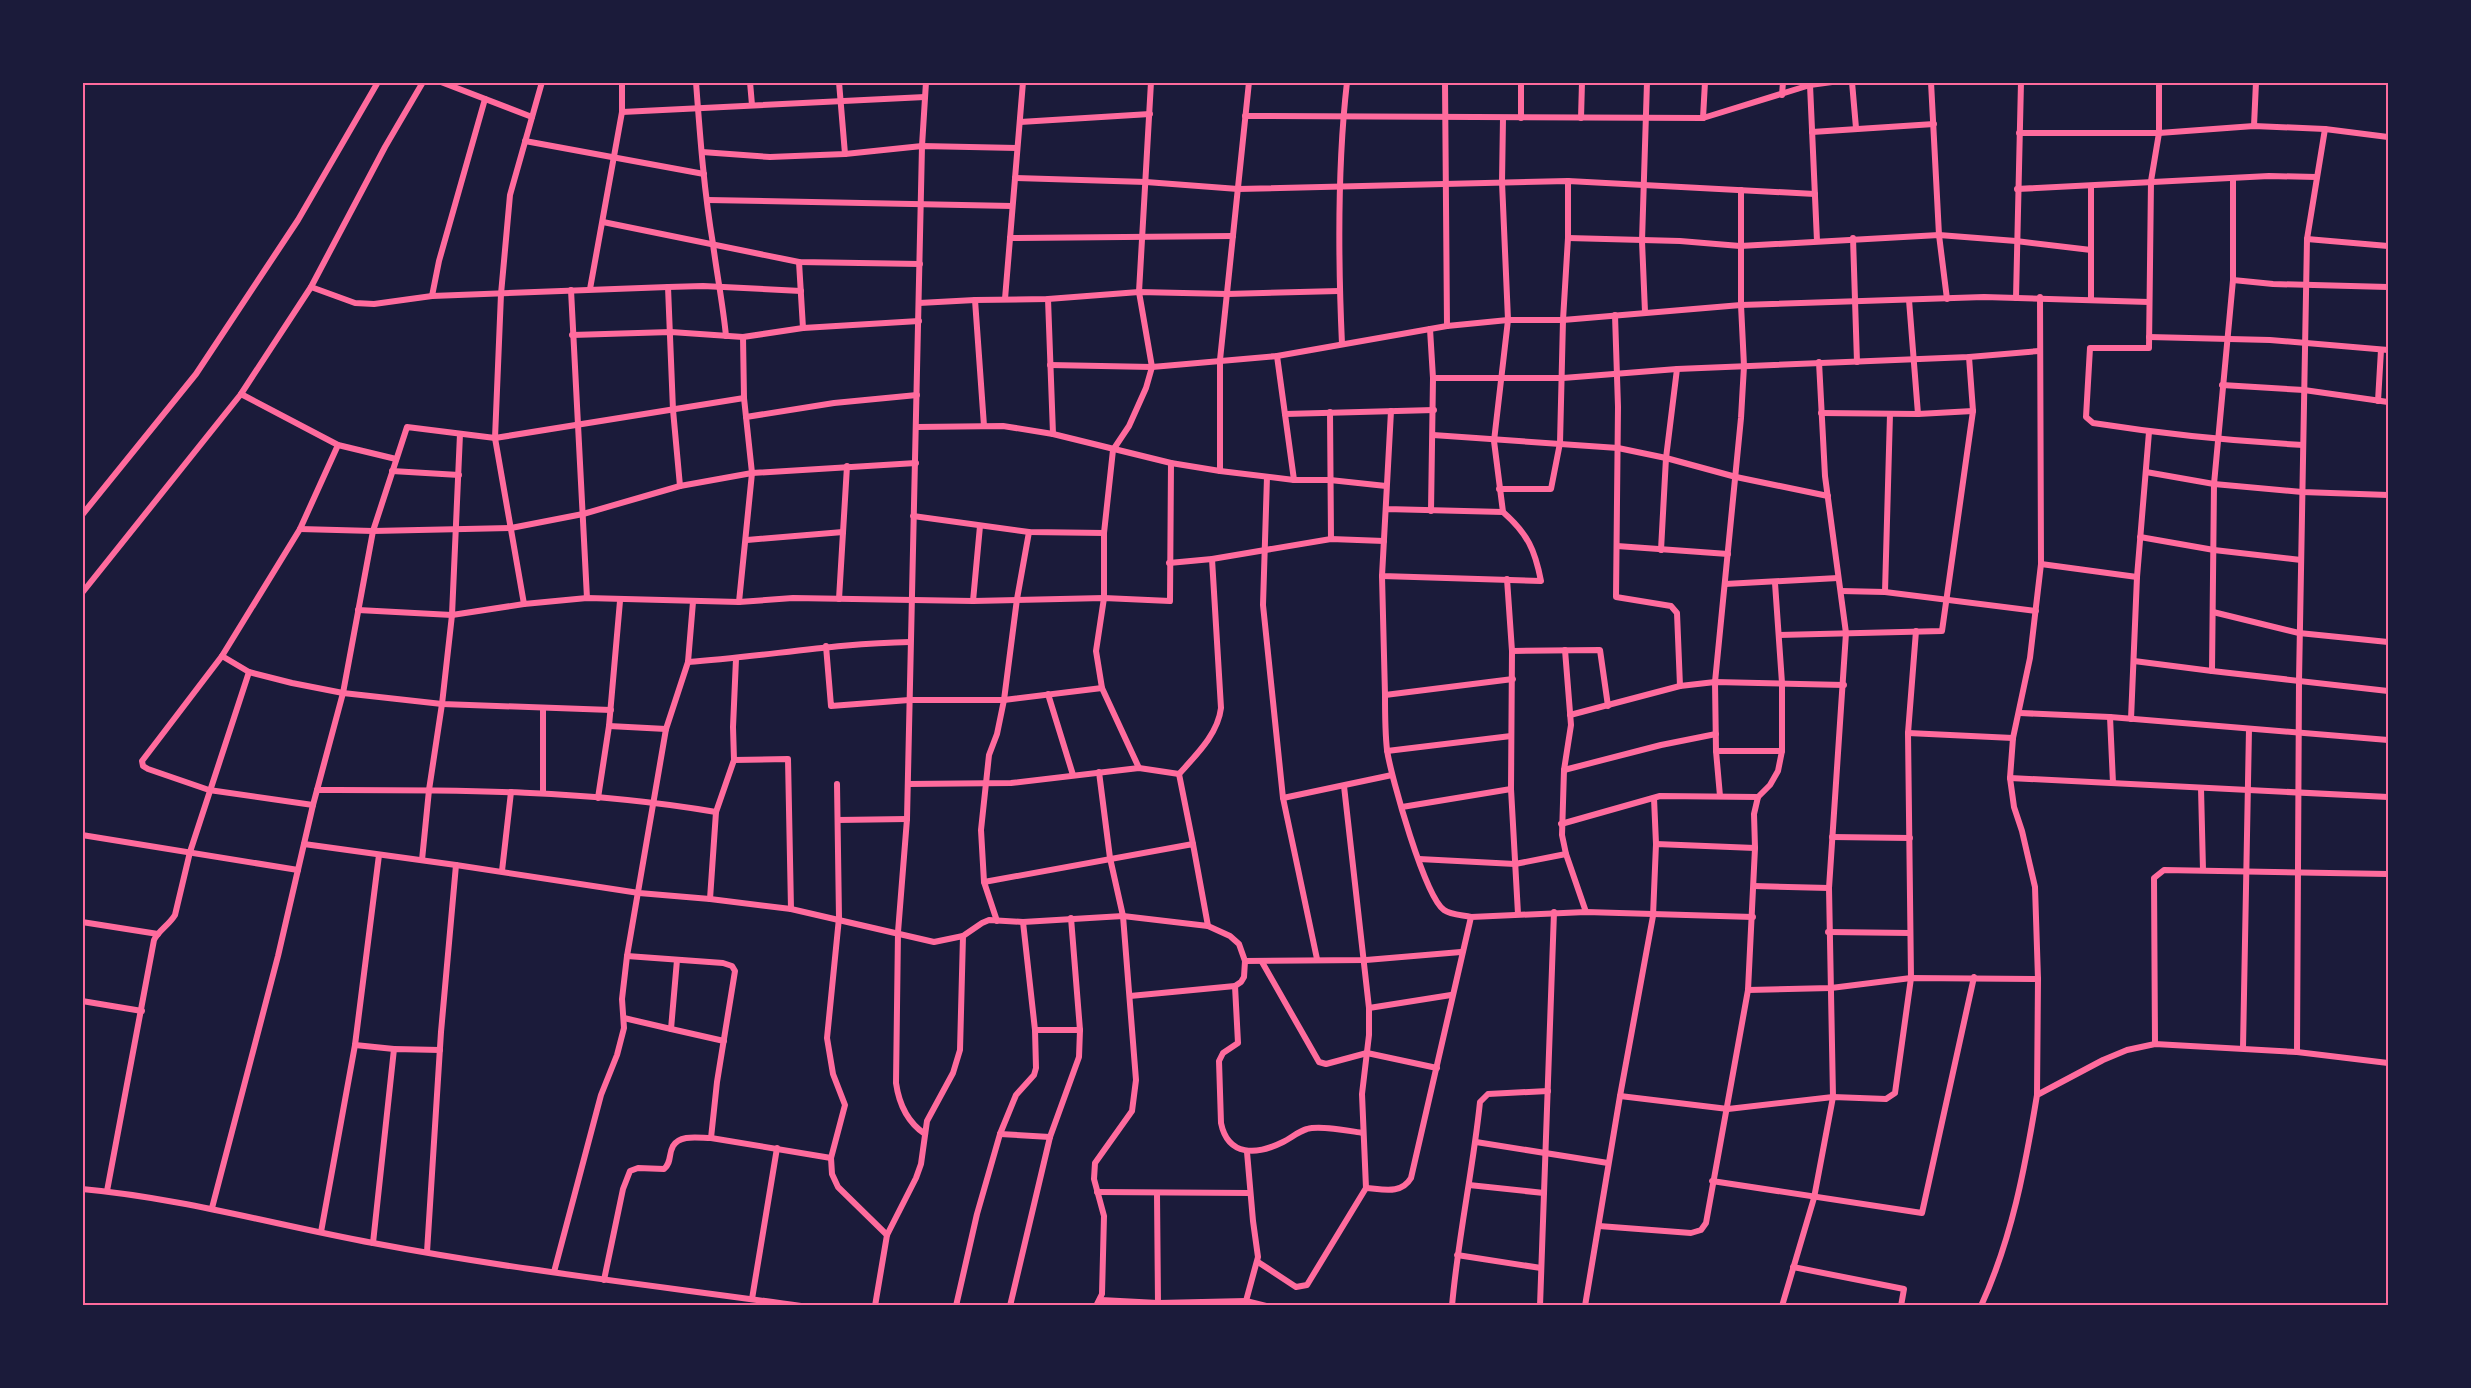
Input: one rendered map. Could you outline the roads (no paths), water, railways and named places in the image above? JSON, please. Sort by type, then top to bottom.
[{"type":"street","points":[[82,515],[196,374],[298,220],[378,82]]},
{"type":"street","points":[[82,593],[241,394],[311,287],[385,147],[423,82]]},
{"type":"street","points":[[441,82],[532,117]]},
{"type":"street","points":[[524,604],[495,438],[501,294],[510,195],[542,82]]},
{"type":"street","points":[[590,289],[622,112],[622,82]]},
{"type":"street","points":[[696,82],[712,243],[721,287],[726,336]]},
{"type":"street","points":[[750,82],[752,105]]},
{"type":"street","points":[[839,82],[845,154]]},
{"type":"street","points":[[925,1134],[909,1121],[897,1094],[898,932],[907,819],[922,146],[926,82]]},
{"type":"street","points":[[1005,299],[1023,82]]},
{"type":"street","points":[[1139,768],[1102,688],[1096,651],[1104,598],[1104,533],[1113,450],[1129,426],[1146,388],[1152,367],[1139,292],[1151,82]]},
{"type":"street","points":[[1220,471],[1220,360],[1248,82]]},
{"type":"street","points":[[1342,344],[1339,291],[1341,186],[1343,117],[1347,82]]},
{"type":"street","points":[[1444,82],[1447,326]]},
{"type":"street","points":[[1521,82],[1521,118]]},
{"type":"street","points":[[1581,118],[1582,82]]},
{"type":"street","points":[[1645,312],[1642,241],[1647,82]]},
{"type":"street","points":[[1703,118],[1705,82]]},
{"type":"street","points":[[1782,95],[1783,82]]},
{"type":"street","points":[[1245,116],[1703,118],[1810,86],[1832,82]]},
{"type":"street","points":[[1851,82],[1856,128]]},
{"type":"street","points":[[1931,82],[1939,235],[1947,299]]},
{"type":"street","points":[[2016,298],[2021,82]]},
{"type":"street","points":[[2159,82],[2158,133],[2151,181],[2149,348],[2090,348],[2086,417],[2090,422],[2149,432],[2216,440],[2303,445]]},
{"type":"street","points":[[2254,126],[2256,82]]},
{"type":"street","points":[[1810,86],[1817,241]]},
{"type":"street","points":[[622,112],[925,97]]},
{"type":"street","points":[[432,296],[439,261],[485,99]]},
{"type":"street","points":[[1020,122],[1150,114]]},
{"type":"street","points":[[1382,576],[1541,581],[1535,553],[1526,535],[1503,512],[1494,441],[1508,320],[1502,182],[1503,118]]},
{"type":"street","points":[[1812,132],[1934,124]]},
{"type":"street","points":[[2019,133],[2158,133],[2254,126],[2325,129],[2388,137]]},
{"type":"street","points":[[2297,1053],[2300,793],[2298,681],[2307,239],[2325,129]]},
{"type":"street","points":[[525,141],[704,174]]},
{"type":"street","points":[[702,152],[771,157],[845,154],[922,146],[1017,148]]},
{"type":"street","points":[[2017,189],[2269,176],[2316,177]]},
{"type":"street","points":[[1015,178],[1238,189],[1568,181],[1815,194]]},
{"type":"street","points":[[2212,671],[2214,484],[2216,440],[2229,339],[2233,280],[2233,178]]},
{"type":"street","points":[[1499,489],[1551,489],[1560,443],[1563,320],[1569,238],[1568,181]]},
{"type":"street","points":[[2091,186],[2091,299]]},
{"type":"street","points":[[1720,796],[1716,751],[1715,682],[1736,477],[1744,366],[1740,246],[1742,190]]},
{"type":"street","points":[[708,200],[1012,206]]},
{"type":"street","points":[[603,222],[799,262],[920,264]]},
{"type":"street","points":[[1569,238],[1680,241],[1740,246],[1939,235],[2091,250]]},
{"type":"street","points":[[1010,238],[1233,236]]},
{"type":"street","points":[[1853,238],[1857,362]]},
{"type":"street","points":[[2307,239],[2388,246]]},
{"type":"street","points":[[799,262],[803,328]]},
{"type":"street","points":[[2233,280],[2388,287]]},
{"type":"street","points":[[311,287],[355,303],[374,304],[432,296],[668,286],[801,291]]},
{"type":"street","points":[[668,286],[673,410],[680,486]]},
{"type":"street","points":[[571,290],[587,598]]},
{"type":"street","points":[[919,303],[1048,299],[1139,292],[1227,294],[1339,291]]},
{"type":"street","points":[[1050,365],[1152,367],[1277,356],[1447,326],[1508,320],[1563,320],[1741,305],[2040,297],[2149,302]]},
{"type":"street","points":[[1981,1305],[2010,1232],[2021,1189],[2037,1095],[2038,980],[2035,887],[2014,807],[2010,778],[2013,738],[2020,713],[2036,611],[2040,564],[2042,446],[2040,297]]},
{"type":"street","points":[[1048,299],[1053,434]]},
{"type":"street","points":[[975,300],[984,426]]},
{"type":"street","points":[[1909,300],[1918,414]]},
{"type":"street","points":[[1615,315],[1618,448],[1616,597],[1671,606],[1677,613],[1680,686]]},
{"type":"street","points":[[572,335],[671,332],[743,337],[803,328],[919,321]]},
{"type":"street","points":[[1430,329],[1434,410],[1431,512]]},
{"type":"street","points":[[740,602],[752,473],[744,398],[743,337]]},
{"type":"street","points":[[2149,337],[2229,339],[2388,350]]},
{"type":"street","points":[[2378,401],[2381,350]]},
{"type":"street","points":[[1433,378],[1503,376],[1563,378],[1677,369],[1915,360],[2039,351]]},
{"type":"street","points":[[1277,356],[1294,480]]},
{"type":"street","points":[[1779,635],[1942,631],[1973,411],[1969,357]]},
{"type":"street","points":[[1782,1305],[1815,1198],[1833,1097],[1828,932],[1829,888],[1844,685],[1845,633],[1828,496],[1819,362]]},
{"type":"street","points":[[1661,550],[1666,458],[1677,369]]},
{"type":"street","points":[[2222,385],[2304,390],[2388,402]]},
{"type":"street","points":[[241,394],[339,445],[396,459]]},
{"type":"street","points":[[746,417],[834,403],[917,395]]},
{"type":"street","points":[[212,1208],[278,956],[313,805],[343,693],[373,531],[407,427],[495,438],[744,398]]},
{"type":"street","points":[[1286,414],[1434,410]]},
{"type":"street","points":[[1391,411],[1382,576],[1388,751],[1392,776],[1419,859],[1436,900],[1446,912],[1471,916],[1586,912],[1653,916],[1753,917]]},
{"type":"street","points":[[1821,413],[1918,414],[1973,411]]},
{"type":"street","points":[[1330,412],[1331,539]]},
{"type":"street","points":[[1885,592],[1890,414]]},
{"type":"street","points":[[917,427],[1003,426],[1053,434],[1113,450],[1220,471],[1294,480],[1329,480],[1386,486]]},
{"type":"street","points":[[2130,719],[2137,577],[2149,432]]},
{"type":"street","points":[[422,860],[452,615],[460,434]]},
{"type":"street","points":[[1433,435],[1618,448],[1736,477],[1828,496]]},
{"type":"street","points":[[313,805],[209,790],[148,769],[143,766],[142,761],[222,656],[300,529],[339,445]]},
{"type":"street","points":[[300,529],[373,531],[511,528],[583,514],[680,486],[752,473],[916,463]]},
{"type":"street","points":[[358,610],[452,615],[524,604],[587,598],[693,602],[740,602],[793,598],[973,600],[1104,598],[1170,601],[1172,463]]},
{"type":"street","points":[[839,599],[847,466]]},
{"type":"street","points":[[392,471],[459,475]]},
{"type":"street","points":[[2146,472],[2214,484],[2302,492],[2388,495]]},
{"type":"street","points":[[1268,477],[1263,605],[1283,798],[1317,959]]},
{"type":"street","points":[[1386,509],[1431,512],[1503,512]]},
{"type":"street","points":[[913,516],[1029,532],[1104,533]]},
{"type":"street","points":[[973,600],[980,526]]},
{"type":"street","points":[[747,540],[843,532]]},
{"type":"street","points":[[997,921],[984,882],[981,830],[989,755],[997,734],[1004,700],[1017,599],[1029,532]]},
{"type":"street","points":[[2140,537],[2214,550],[2301,560]]},
{"type":"street","points":[[1169,563],[1212,559],[1331,539],[1384,541]]},
{"type":"street","points":[[1617,546],[1728,554]]},
{"type":"street","points":[[1179,774],[1220,721],[1212,559]]},
{"type":"street","points":[[2040,564],[2137,577]]},
{"type":"street","points":[[1725,584],[1838,578]]},
{"type":"street","points":[[1507,579],[1513,679],[1511,789],[1518,915]]},
{"type":"street","points":[[1599,1226],[1691,1233],[1701,1230],[1706,1223],[1748,990],[1753,917],[1754,814],[1758,797],[1774,779],[1782,751],[1782,683],[1775,583]]},
{"type":"street","points":[[1841,591],[1885,592],[2036,611]]},
{"type":"street","points":[[598,798],[611,710],[620,601]]},
{"type":"street","points":[[554,1272],[601,1095],[621,1040],[624,1018],[621,999],[627,956],[666,729],[688,662],[693,602]]},
{"type":"street","points":[[2213,612],[2300,633],[2388,642]]},
{"type":"street","points":[[1620,1096],[1728,1109],[1833,1097],[1886,1099],[1895,1093],[1911,978],[1908,733],[1916,631]]},
{"type":"street","points":[[688,662],[736,659],[826,646],[910,642]]},
{"type":"street","points":[[826,646],[831,706],[909,700],[1004,700],[1102,688]]},
{"type":"street","points":[[1565,650],[1570,715],[1561,824],[1566,854],[1586,912]]},
{"type":"street","points":[[1512,651],[1600,650],[1608,706]]},
{"type":"street","points":[[222,656],[249,672],[343,693],[442,704],[611,710]]},
{"type":"street","points":[[710,899],[716,812],[734,759],[736,659]]},
{"type":"street","points":[[2134,661],[2388,691]]},
{"type":"street","points":[[107,1191],[153,950],[158,934],[170,924],[175,915],[190,852],[249,672]]},
{"type":"street","points":[[1385,695],[1513,679]]},
{"type":"street","points":[[1570,715],[1680,686],[1715,682],[1844,685]]},
{"type":"street","points":[[1048,694],[1073,775]]},
{"type":"street","points":[[543,708],[543,793]]},
{"type":"street","points":[[2020,713],[2110,717],[2388,740]]},
{"type":"street","points":[[2110,717],[2113,783]]},
{"type":"street","points":[[609,726],[666,729]]},
{"type":"street","points":[[2243,1048],[2249,729]]},
{"type":"street","points":[[1908,733],[2013,738]]},
{"type":"street","points":[[1564,770],[1661,745],[1716,734]]},
{"type":"street","points":[[1388,751],[1511,736]]},
{"type":"street","points":[[1716,751],[1782,751]]},
{"type":"street","points":[[734,759],[788,759],[791,909]]},
{"type":"street","points":[[908,784],[986,785],[1139,768],[1179,774]]},
{"type":"street","points":[[1099,772],[1110,858],[1122,916],[1137,1080],[1132,1111],[1095,1163],[1093,1171],[1104,1216],[1098,1303],[1222,1304],[1246,1301],[1266,1305]]},
{"type":"street","points":[[1179,774],[1208,926]]},
{"type":"street","points":[[1283,798],[1392,776]]},
{"type":"street","points":[[2010,778],[2388,797]]},
{"type":"street","points":[[837,784],[838,918],[827,1038],[833,1074],[845,1105],[831,1158],[832,1174],[838,1187],[887,1235]]},
{"type":"street","points":[[1258,1262],[1296,1287],[1307,1285],[1366,1188],[1363,1078],[1367,1053],[1369,1008],[1366,960],[1344,786]]},
{"type":"street","points":[[2201,788],[2203,870]]},
{"type":"street","points":[[1402,807],[1511,789]]},
{"type":"street","points":[[317,790],[543,793],[653,801],[716,812]]},
{"type":"street","points":[[502,872],[511,792]]},
{"type":"street","points":[[1561,824],[1654,798],[1758,797]]},
{"type":"street","points":[[1585,1305],[1653,916],[1656,844],[1654,798]]},
{"type":"street","points":[[838,820],[907,819]]},
{"type":"street","points":[[82,835],[298,870]]},
{"type":"street","points":[[1832,837],[1910,838]]},
{"type":"street","points":[[304,844],[639,893],[791,909],[934,942],[963,936],[982,922],[997,921],[1023,922],[1122,916],[1208,926],[1236,940],[1245,960],[1244,977],[1235,986],[1130,996]]},
{"type":"street","points":[[984,882],[1193,844]]},
{"type":"street","points":[[1656,844],[1755,848]]},
{"type":"street","points":[[1419,859],[1515,864],[1566,854]]},
{"type":"street","points":[[321,1232],[355,1045],[379,855]]},
{"type":"street","points":[[427,1252],[440,1050],[456,865]]},
{"type":"street","points":[[2155,1044],[2154,878],[2156,874],[2164,870],[2388,874]]},
{"type":"street","points":[[1754,886],[1829,888]]},
{"type":"street","points":[[1540,1305],[1554,912]]},
{"type":"street","points":[[1366,1188],[1393,1190],[1402,1188],[1411,1178],[1437,1068],[1451,995],[1471,916]]},
{"type":"street","points":[[1010,1305],[1050,1137],[1079,1057],[1080,1030],[1071,918]]},
{"type":"street","points":[[82,922],[158,934]]},
{"type":"street","points":[[956,1305],[977,1215],[1000,1134],[1016,1095],[1034,1075],[1036,1068],[1035,1030],[1023,922]]},
{"type":"street","points":[[1828,932],[1910,933]]},
{"type":"street","points":[[874,1305],[887,1235],[918,1171],[927,1121],[953,1073],[960,1050],[963,936]]},
{"type":"street","points":[[1245,960],[1262,962],[1317,959],[1366,960],[1461,952]]},
{"type":"street","points":[[627,956],[723,963],[732,966],[735,971],[711,1138]]},
{"type":"street","points":[[671,1029],[677,960]]},
{"type":"street","points":[[1262,962],[1319,1062],[1326,1064],[1367,1053],[1437,1068]]},
{"type":"street","points":[[1748,990],[1831,988],[1911,978],[1974,977],[2038,980]]},
{"type":"street","points":[[1712,1181],[1922,1213],[1974,977]]},
{"type":"street","points":[[1235,986],[1238,1040],[1236,1046],[1223,1053],[1219,1061],[1221,1123],[1230,1144],[1247,1152],[1272,1147],[1310,1128],[1363,1133]]},
{"type":"street","points":[[1369,1008],[1451,995]]},
{"type":"street","points":[[82,1001],[142,1011]]},
{"type":"street","points":[[624,1018],[724,1041]]},
{"type":"street","points":[[1035,1030],[1080,1030]]},
{"type":"street","points":[[2037,1095],[2103,1060],[2127,1050],[2155,1044],[2243,1048],[2388,1063]]},
{"type":"street","points":[[355,1045],[440,1050]]},
{"type":"street","points":[[373,1243],[394,1048]]},
{"type":"street","points":[[1452,1305],[1457,1255],[1470,1185],[1480,1102],[1488,1095],[1548,1091]]},
{"type":"street","points":[[1000,1134],[1050,1137]]},
{"type":"street","points":[[604,1280],[623,1189],[630,1171],[638,1168],[664,1169],[670,1164],[673,1146],[681,1139],[711,1138],[831,1158]]},
{"type":"street","points":[[1476,1142],[1608,1163]]},
{"type":"street","points":[[752,1299],[777,1148]]},
{"type":"street","points":[[1246,1301],[1258,1262],[1247,1152]]},
{"type":"street","points":[[1470,1185],[1544,1193]]},
{"type":"street","points":[[82,1189],[212,1208],[373,1243],[427,1252],[604,1280],[801,1305]]},
{"type":"street","points":[[1097,1192],[1250,1193]]},
{"type":"street","points":[[1157,1194],[1158,1303]]},
{"type":"street","points":[[1457,1255],[1541,1268]]},
{"type":"street","points":[[1793,1267],[1904,1289],[1901,1305]]}]
